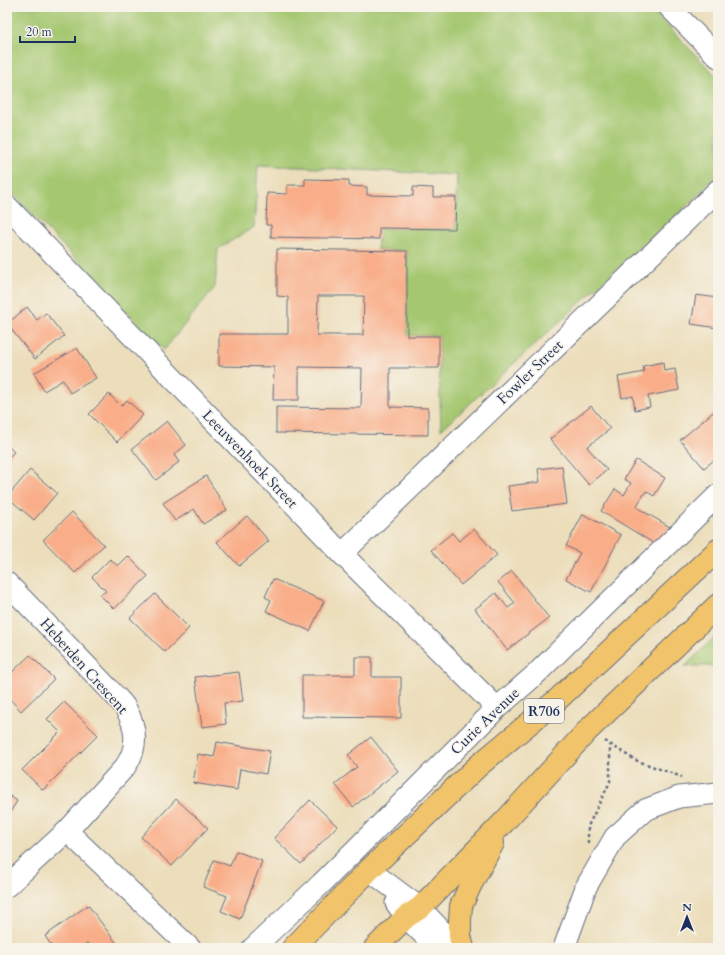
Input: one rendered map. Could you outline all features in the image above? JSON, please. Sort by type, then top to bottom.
[{"type":"main road","name":"Curie Avenue","points":[[293,948],[369,870],[478,766],[557,700],[718,550]]},
{"type":"main road","points":[[375,948],[505,821],[588,730],[718,605]]},
{"type":"main road","points":[[463,948],[460,936],[461,906],[470,886],[505,821]]},
{"type":"street","points":[[669,7],[718,57]]},
{"type":"street","name":"Fowler Street","points":[[342,554],[718,190]]},
{"type":"street","name":"Leeuwenhoek Street","points":[[7,206],[342,554],[497,708]]},
{"type":"street","name":"Curie Avenue","points":[[252,948],[321,884],[497,708],[534,675],[718,495]]},
{"type":"street","name":"Heberden Crescent","points":[[7,582],[124,706],[134,728],[134,748],[130,760],[125,767],[67,831],[7,886]]},
{"type":"street","points":[[564,948],[586,887],[615,837],[645,810],[679,797],[718,793]]},
{"type":"street","points":[[67,831],[190,948]]},
{"type":"street","points":[[369,870],[413,912],[458,948]]},
{"type":"street","points":[[413,912],[437,948]]},
{"type":"path","points":[[588,730],[635,760],[682,776]]},
{"type":"path","points":[[588,849],[588,826],[610,782],[610,745]]},
{"type":"green space","points":[[7,7],[649,7],[718,78],[718,174],[694,199],[441,430],[439,336],[407,336],[407,251],[377,250],[379,228],[455,229],[457,175],[258,165],[254,227],[218,249],[215,287],[164,350],[7,188]]},
{"type":"green space","points":[[718,634],[718,666],[685,666]]},
{"type":"building","points":[[305,179],[349,180],[349,186],[367,187],[367,195],[413,196],[413,187],[433,188],[433,197],[456,197],[455,229],[379,228],[379,239],[271,237],[271,225],[266,225],[267,193],[287,194],[287,185],[305,185]]},
{"type":"building","points":[[277,249],[407,251],[407,336],[439,336],[439,368],[390,368],[390,407],[428,408],[428,435],[276,433],[276,407],[361,408],[362,368],[299,367],[299,400],[273,400],[274,367],[219,366],[219,334],[288,334],[288,297],[277,296]],"holes":[[[318,296],[364,296],[363,335],[317,335]]]},
{"type":"building","points":[[696,295],[718,298],[718,328],[691,324]]},
{"type":"building","points":[[27,307],[37,320],[46,313],[64,336],[35,359],[7,324]]},
{"type":"building","points":[[77,348],[96,378],[70,393],[63,380],[44,391],[34,373]]},
{"type":"building","points":[[663,362],[664,371],[675,369],[679,390],[648,396],[650,407],[635,410],[633,396],[622,398],[618,377],[644,372],[643,366]]},
{"type":"building","points":[[109,394],[121,406],[127,400],[143,415],[117,442],[89,414]]},
{"type":"building","points":[[591,406],[610,429],[587,447],[607,470],[589,485],[550,439]]},
{"type":"building","points":[[718,408],[718,457],[704,468],[680,440]]},
{"type":"building","points":[[167,421],[186,445],[174,455],[179,462],[156,480],[132,449]]},
{"type":"building","points":[[7,445],[14,452],[7,459]]},
{"type":"building","points":[[636,460],[665,478],[654,496],[646,491],[636,507],[670,527],[658,546],[601,511],[615,489],[624,495],[631,483],[624,479]]},
{"type":"building","points":[[562,466],[567,504],[512,511],[508,486],[540,482],[538,469]]},
{"type":"building","points":[[30,470],[57,493],[34,520],[7,497]]},
{"type":"building","points":[[206,476],[227,510],[203,524],[194,509],[175,521],[163,503]]},
{"type":"building","points":[[72,512],[104,545],[75,573],[43,540]]},
{"type":"building","points":[[583,514],[621,535],[591,592],[566,579],[580,553],[566,546]]},
{"type":"building","points":[[247,516],[269,541],[239,566],[217,542]]},
{"type":"building","points":[[474,529],[497,555],[461,585],[431,550],[452,533],[459,541]]},
{"type":"building","points":[[128,556],[148,576],[114,609],[100,595],[106,591],[92,577],[110,559],[118,566]]},
{"type":"building","points":[[512,571],[549,618],[507,650],[475,609],[496,593],[508,608],[515,603],[498,582]]},
{"type":"building","points":[[273,579],[324,601],[310,631],[266,611],[271,600],[265,597]]},
{"type":"building","points":[[155,594],[189,628],[165,652],[130,618]]},
{"type":"building","points":[[30,655],[54,679],[21,711],[7,696],[7,677]]},
{"type":"building","points":[[355,657],[372,657],[372,677],[401,677],[401,718],[302,717],[302,675],[355,675]]},
{"type":"building","points":[[239,672],[243,701],[224,703],[226,724],[202,727],[195,677]]},
{"type":"building","points":[[64,702],[98,735],[43,790],[22,770],[60,732],[47,719]]},
{"type":"building","points":[[371,737],[398,771],[353,807],[335,784],[357,767],[348,755]]},
{"type":"building","points":[[217,742],[270,751],[266,774],[240,769],[237,790],[193,783],[198,754],[214,757]]},
{"type":"building","points":[[7,794],[17,801],[7,817]]},
{"type":"building","points":[[176,799],[208,828],[172,866],[141,837]]},
{"type":"building","points":[[310,800],[337,826],[301,864],[274,838]]},
{"type":"building","points":[[236,851],[262,861],[240,919],[221,911],[227,896],[203,887],[214,860],[230,866]]},
{"type":"building","points":[[88,905],[120,948],[91,948],[87,943],[80,948],[53,948],[45,936]]},
{"type":"building","points":[[35,945],[36,948],[19,947]]}]
